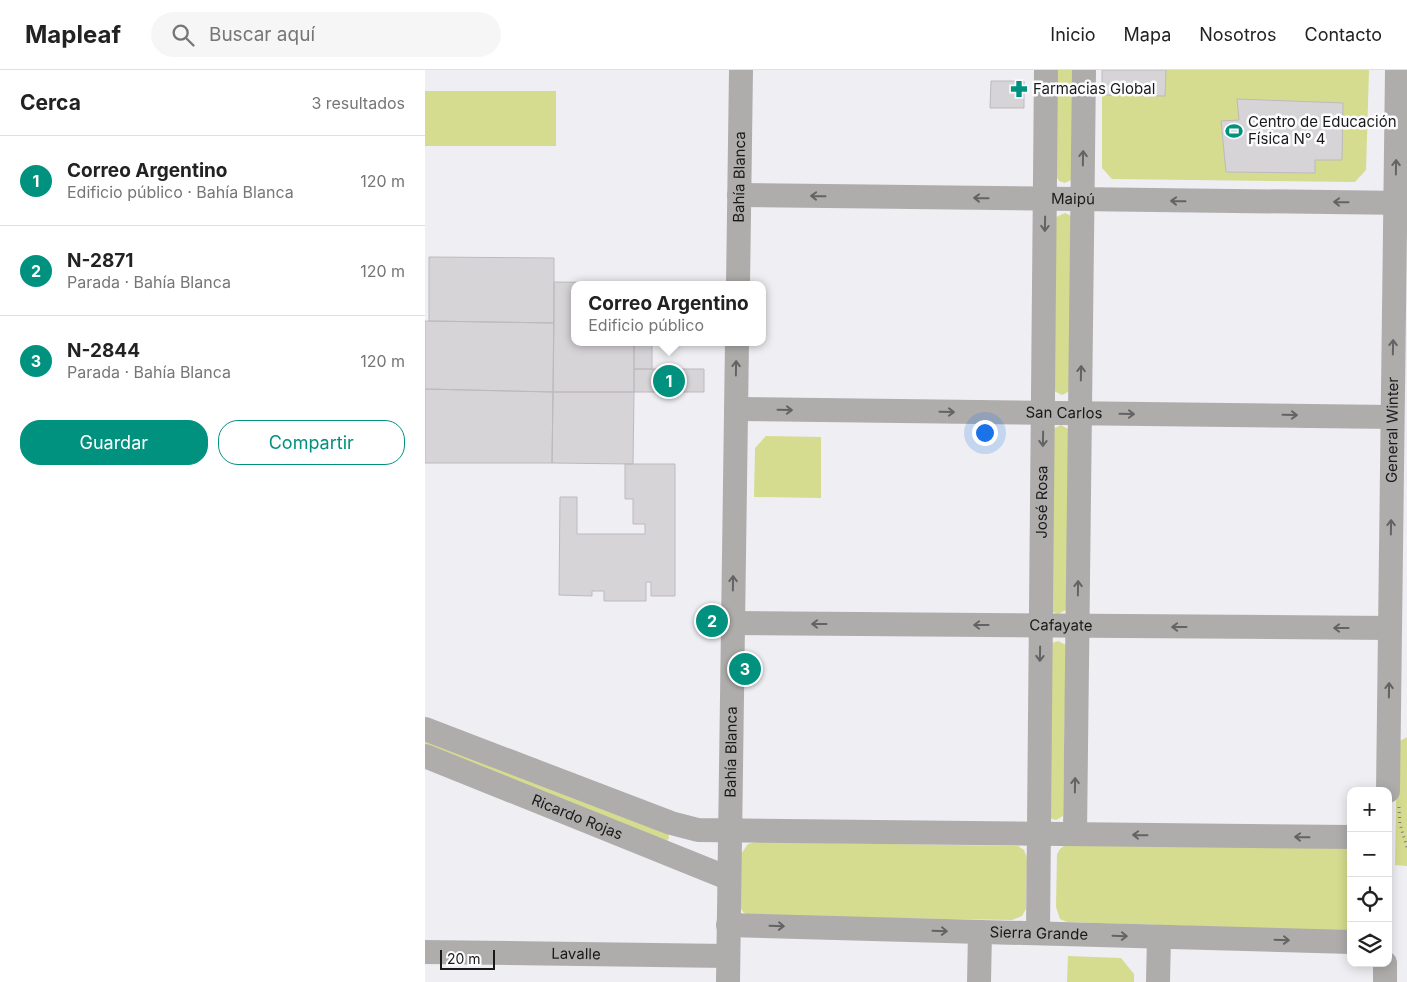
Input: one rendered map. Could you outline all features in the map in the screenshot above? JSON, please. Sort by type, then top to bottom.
[{"type":"street","name":"Bahía Blanca","points":[[738,281],[741,70]]},
{"type":"street","name":"José Rosa","points":[[1038,934],[1047,70]]},
{"type":"street","points":[[1075,834],[1084,70]]},
{"type":"street","name":"General Winter","points":[[1388,787],[1398,728],[1390,628],[1399,460],[1392,417],[1401,203],[1397,70]]},
{"type":"street","name":"Maipú","points":[[739,196],[1401,203]]},
{"type":"street","name":"Bahía Blanca","points":[[728,982],[737,346]]},
{"type":"street","name":"San Carlos","points":[[736,409],[1392,417]]},
{"type":"street","name":"Cafayate","points":[[733,623],[1390,628]]},
{"type":"street","name":"Ricardo Rojas","points":[[425,729],[681,826],[698,830],[729,830]]},
{"type":"street","name":"Ricardo Rojas","points":[[425,756],[728,878]]},
{"type":"street","points":[[729,830],[1347,837]]},
{"type":"street","name":"Sierra Grande","points":[[728,925],[1347,942]]},
{"type":"street","points":[[979,982],[980,932]]},
{"type":"street","points":[[1159,937],[1159,982]]},
{"type":"street","name":"Lavalle","points":[[425,952],[728,956]]},
{"type":"street","points":[[1385,967],[1385,982]]},
{"type":"green space","points":[[1056,70],[1076,70],[1073,179],[1065,183],[1059,181],[1056,176]]},
{"type":"green space","name":"Centro de Educación Física N° 4","points":[[1102,70],[1369,70],[1366,170],[1355,182],[1112,179],[1102,168]]},
{"type":"green space","points":[[425,91],[556,91],[556,146],[425,146]]},
{"type":"green space","points":[[1065,213],[1071,216],[1070,391],[1062,395],[1054,391],[1056,217]]},
{"type":"green space","points":[[1061,425],[1070,430],[1066,610],[1058,614],[1053,612],[1053,429]]},
{"type":"green space","points":[[766,436],[821,437],[821,498],[754,497],[755,448]]},
{"type":"green space","points":[[1058,641],[1066,645],[1063,816],[1056,820],[1050,818],[1052,643]]},
{"type":"green space","points":[[425,735],[668,832],[669,838],[666,843],[425,751]]},
{"type":"green space","points":[[1407,737],[1407,866],[1395,865],[1397,749],[1400,741]]},
{"type":"green space","points":[[756,842],[1018,846],[1024,850],[1027,858],[1026,909],[1022,916],[1012,920],[749,916],[740,907],[741,854],[748,844]]},
{"type":"green space","points":[[1065,845],[1347,847],[1347,931],[1067,922],[1060,919],[1056,907],[1057,854]]},
{"type":"green space","points":[[1068,956],[1121,958],[1134,974],[1134,982],[1067,982]]},
{"type":"building","points":[[1102,70],[1166,70],[1165,96],[1102,95]]},
{"type":"building","points":[[991,81],[1024,81],[1024,108],[990,108]]},
{"type":"building","points":[[1237,99],[1343,103],[1342,160],[1315,160],[1315,173],[1226,172],[1221,121],[1239,120]]},
{"type":"building","points":[[429,257],[554,258],[554,323],[429,321]]},
{"type":"building","points":[[554,282],[571,282],[571,346],[634,346],[634,392],[553,392]]},
{"type":"building","points":[[425,321],[554,323],[553,392],[425,389]]},
{"type":"building","points":[[634,346],[652,346],[652,369],[634,369]]},
{"type":"building","points":[[634,369],[704,369],[704,392],[634,392]]},
{"type":"building","points":[[425,389],[553,392],[552,463],[425,463]]},
{"type":"building","points":[[553,392],[634,392],[633,464],[552,463]]},
{"type":"building","points":[[625,464],[675,464],[675,596],[651,596],[651,582],[646,582],[646,601],[604,601],[604,591],[592,591],[592,596],[559,595],[560,497],[577,497],[577,534],[645,534],[645,524],[633,524],[633,499],[625,499]]},
{"type":"place","name":"Farmacias Global","points":[[1019,89]]},
{"type":"place","name":"Centro de Educación Física N° 4","points":[[1234,131]]},
{"type":"place","name":"Correo Argentino","points":[[669,381]]},
{"type":"place","name":"N-2871","points":[[712,621]]},
{"type":"place","name":"N-2844","points":[[745,669]]}]
